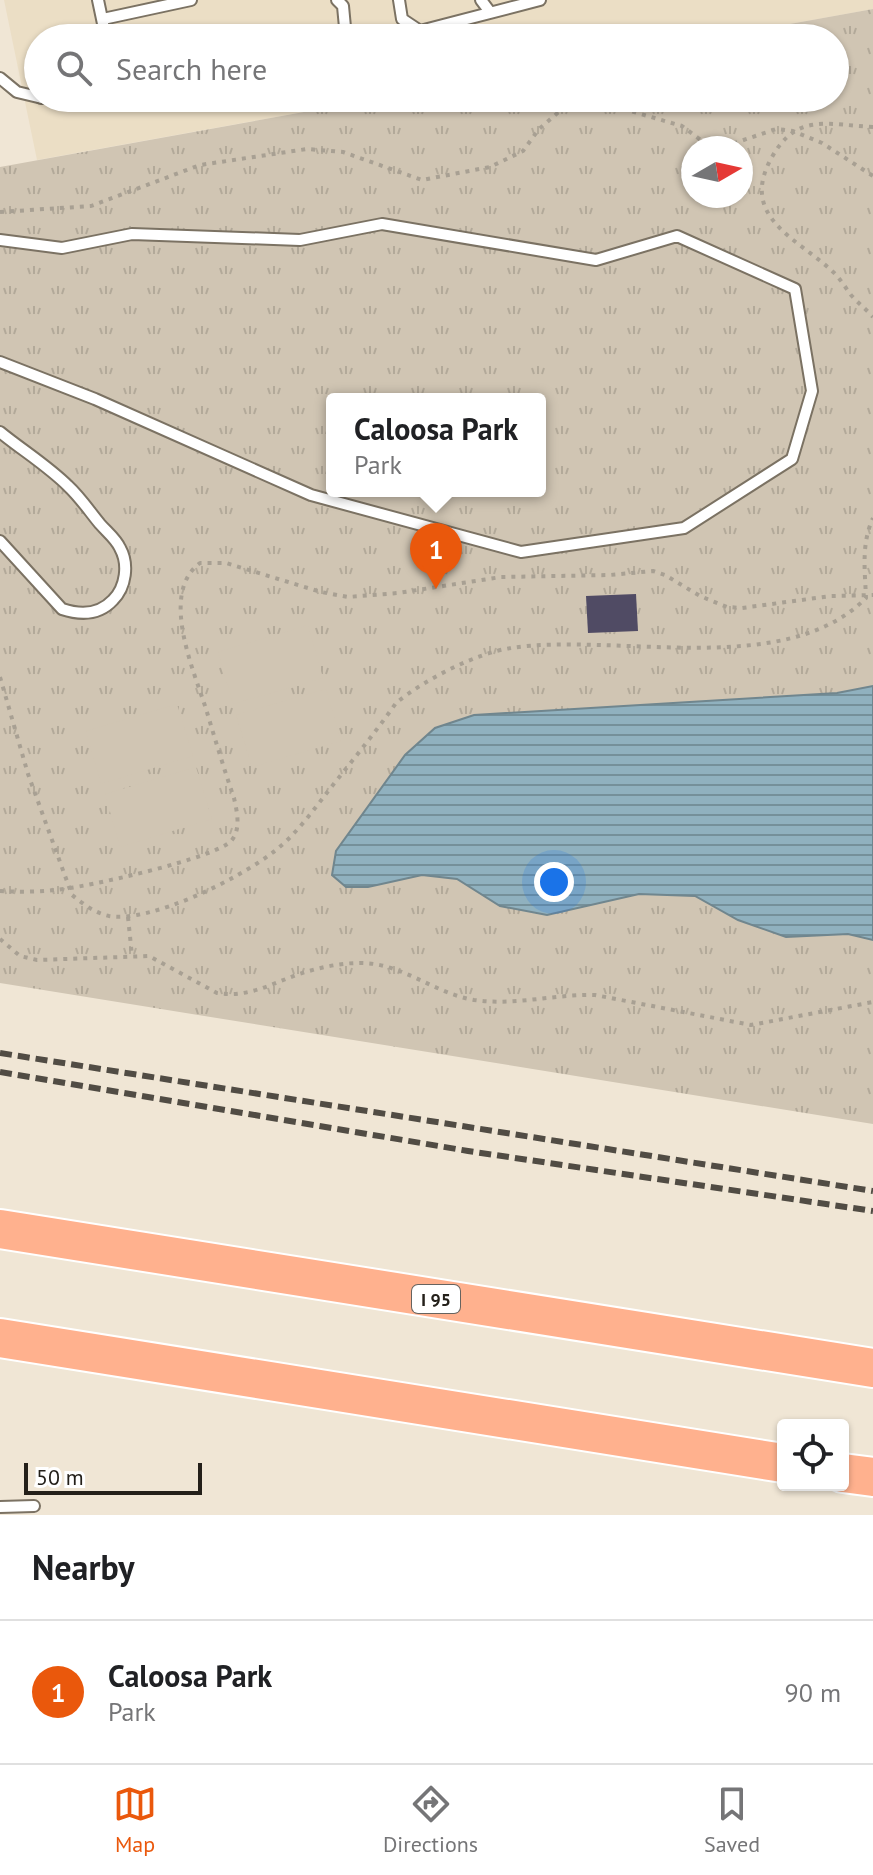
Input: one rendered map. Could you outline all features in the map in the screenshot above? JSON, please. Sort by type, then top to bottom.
[{"type":"highway","name":"I 95","points":[[0,1229],[873,1368]]},
{"type":"highway","points":[[0,1338],[777,1462]]},
{"type":"highway","points":[[849,1474],[873,1477]]},
{"type":"lane","points":[[98,0],[104,24]]},
{"type":"lane","points":[[103,19],[191,0]]},
{"type":"lane","points":[[337,0],[343,6],[345,24]]},
{"type":"lane","points":[[399,0],[402,19],[410,24]]},
{"type":"lane","points":[[481,0],[490,12]]},
{"type":"lane","points":[[446,24],[540,0]]},
{"type":"lane","points":[[0,78],[24,94]]},
{"type":"lane","points":[[0,362],[95,399],[311,495],[521,552],[684,528],[792,459],[812,391],[795,289],[677,236],[596,260],[382,224],[300,240],[132,234],[62,248],[1,241]]},
{"type":"lane","points":[[0,432],[69,486],[120,547],[125,560],[122,588],[114,600],[89,613],[62,609],[0,541]]},
{"type":"lane","points":[[0,1507],[34,1506]]},
{"type":"path","points":[[0,212],[91,206],[200,165],[307,149],[343,152],[422,180],[490,167],[523,151],[539,129],[559,112]]},
{"type":"path","points":[[634,112],[682,126],[706,144],[723,147],[776,129],[793,131],[822,143],[873,176]]},
{"type":"path","points":[[873,127],[808,123],[793,131],[777,147],[768,164],[762,182],[761,200],[780,231],[834,272],[873,317]]},
{"type":"path","points":[[0,677],[28,774],[72,895],[88,908],[107,916],[128,917],[189,898],[232,878],[273,852],[310,814],[396,703],[410,692],[486,655],[508,648],[573,643],[658,648],[727,647],[779,640],[829,626],[852,613],[866,598],[866,533],[873,518]]},
{"type":"path","points":[[0,891],[69,889],[173,865],[224,847],[234,836],[238,818],[234,798],[191,665],[183,626],[181,608],[185,582],[200,563],[226,563],[321,592],[348,597],[398,593],[501,577],[610,575],[645,571],[659,572],[700,596],[727,607],[769,607],[831,596],[873,595]]},
{"type":"path","points":[[128,917],[132,956]]},
{"type":"path","points":[[0,939],[20,956],[37,960],[149,956],[217,993],[230,995],[265,988],[330,966],[371,963],[391,967],[472,1000],[507,1003],[595,995],[751,1025],[873,1002]]},
{"type":"shaded area","points":[[4,0],[873,0],[873,9],[790,24],[24,24],[24,97]]},
{"type":"shaded area","points":[[27,112],[303,112],[37,160]]},
{"type":"green space","points":[[873,9],[873,1124],[0,983],[0,167],[304,112],[849,112],[849,24],[790,24]]},
{"type":"green space","points":[[308,625],[323,678],[233,704],[218,652]]},
{"type":"green space","points":[[326,689],[341,741],[252,767],[236,715]]},
{"type":"green space","points":[[177,704],[193,756],[101,784],[86,731]]},
{"type":"green space","points":[[196,767],[212,819],[120,847],[105,794]]},
{"type":"water","points":[[873,686],[873,940],[848,934],[786,937],[738,920],[695,896],[639,894],[547,915],[500,906],[457,879],[422,875],[368,887],[346,887],[332,875],[336,851],[405,755],[435,728],[474,715],[837,693]]},
{"type":"building","points":[[636,594],[638,631],[588,633],[586,596]]},
{"type":"railway","points":[[0,1053],[873,1191]]},
{"type":"railway","points":[[0,1072],[468,1151],[873,1211]]},
{"type":"place","name":"Caloosa Park","points":[[436,589]]}]
